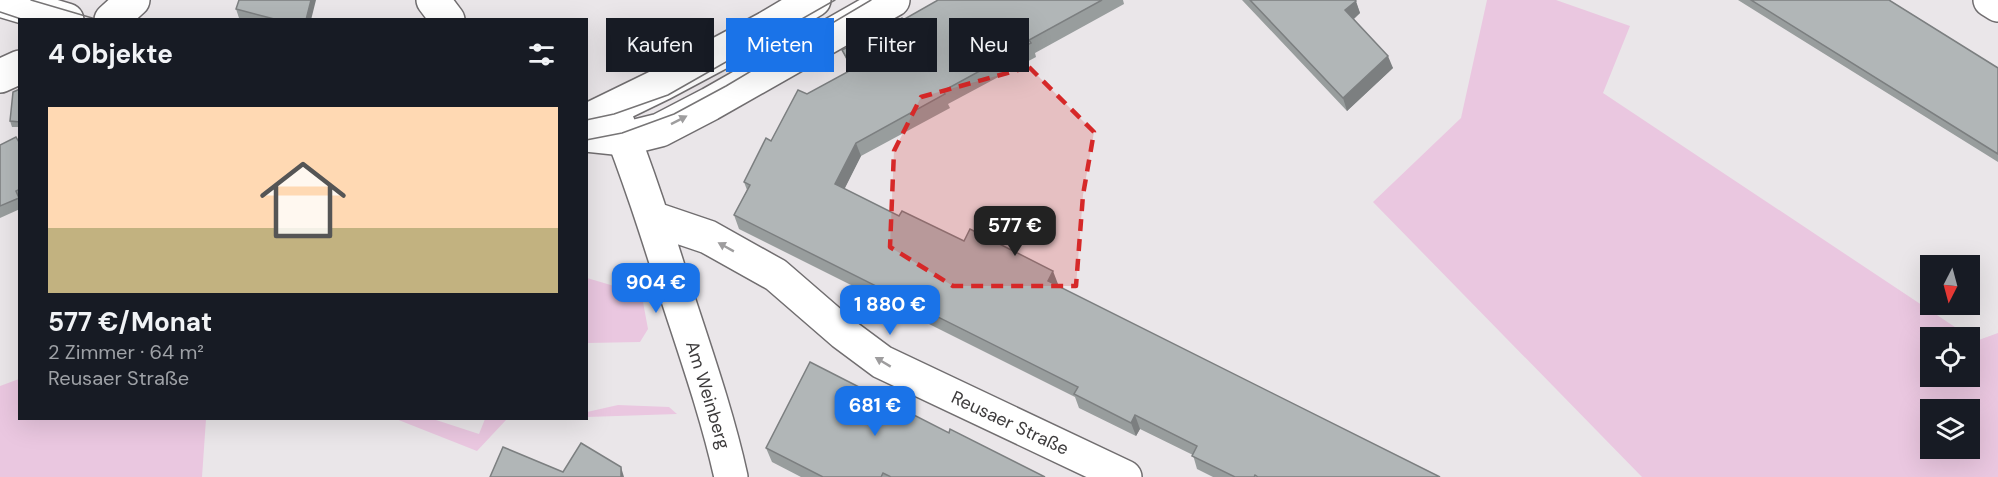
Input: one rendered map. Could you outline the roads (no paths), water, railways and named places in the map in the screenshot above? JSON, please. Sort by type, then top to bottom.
[{"type":"street","points":[[0,0],[63,18]]},
{"type":"street","points":[[113,18],[133,0]]},
{"type":"street","points":[[433,0],[446,18]]},
{"type":"street","points":[[599,115],[757,33],[814,0]]},
{"type":"street","points":[[588,135],[624,139],[660,130],[893,0]]},
{"type":"street","points":[[1990,0],[1998,5]]},
{"type":"street","points":[[0,76],[18,68]]},
{"type":"street","name":"Am Weinberg","points":[[599,115],[624,139],[722,434],[731,477]]},
{"type":"street","name":"Reusaer Straße","points":[[652,218],[708,237],[776,275],[843,333],[882,362],[1125,477]]},
{"type":"tram line","points":[[31,0],[92,18]]},
{"type":"tram line","points":[[588,120],[614,114],[668,95],[835,0]]},
{"type":"tram line","points":[[588,140],[622,133],[674,114],[726,86],[871,0]]},
{"type":"tram line","points":[[0,12],[18,18]]}]
